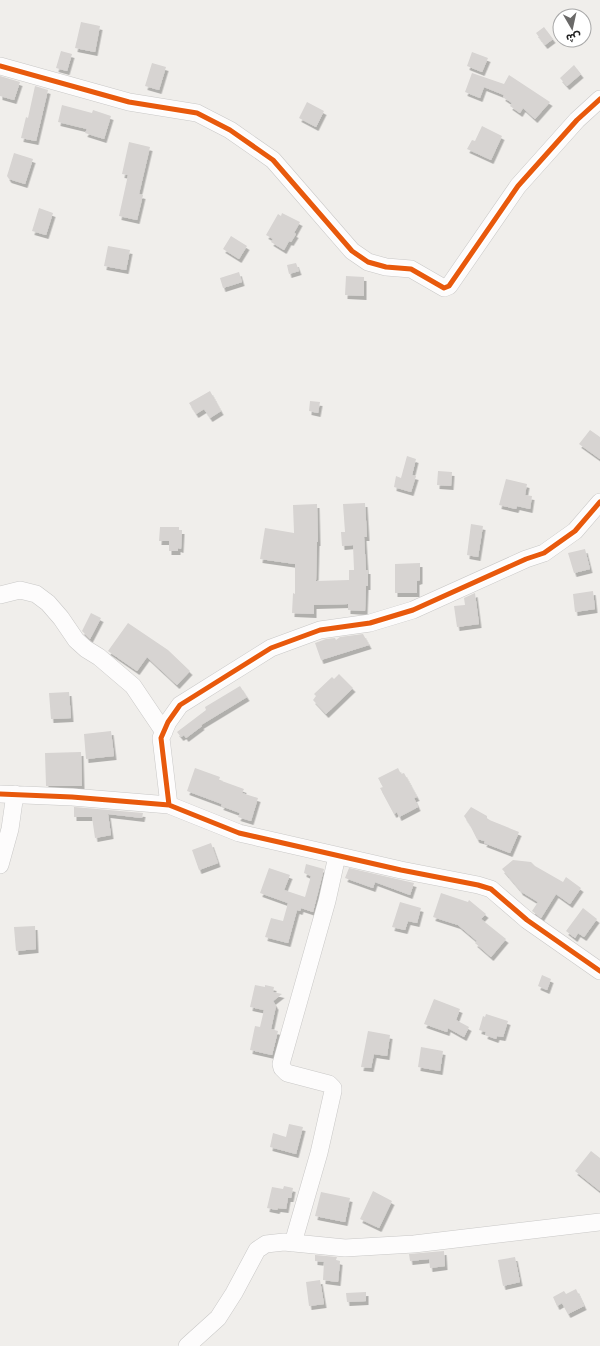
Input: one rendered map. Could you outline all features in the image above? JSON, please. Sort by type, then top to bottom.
[{"type":"street","points":[[0,66],[129,102],[197,113],[230,130],[273,160],[352,251],[368,262],[386,267],[410,269],[444,288],[449,286],[518,186],[577,120],[600,98]]},
{"type":"street","points":[[169,805],[161,738],[168,722],[180,705],[271,648],[320,630],[370,624],[413,610],[526,559],[544,553],[575,531],[600,502]]},
{"type":"street","points":[[0,595],[20,590],[36,594],[48,603],[81,645],[133,686],[164,732]]},
{"type":"street","points":[[0,865],[10,828],[8,794],[72,797],[169,805],[239,832],[337,856],[491,889],[527,920],[600,971]]},
{"type":"street","points":[[293,1243],[319,1153],[333,1088],[329,1084],[288,1073],[284,1071],[281,1064],[327,901],[337,856]]},
{"type":"street","points":[[187,1346],[218,1318],[234,1293],[260,1246],[272,1243],[293,1243],[345,1248],[414,1244],[600,1222]]},
{"type":"building","points":[[81,22],[100,26],[95,52],[75,48]]},
{"type":"building","points":[[544,27],[552,40],[545,45],[536,33]]},
{"type":"building","points":[[61,51],[72,54],[67,71],[56,68]]},
{"type":"building","points":[[472,52],[488,58],[482,72],[467,66]]},
{"type":"building","points":[[152,63],[166,67],[159,90],[145,86]]},
{"type":"building","points":[[574,65],[581,74],[567,86],[560,78]]},
{"type":"building","points":[[472,73],[504,84],[509,75],[550,102],[535,119],[523,108],[520,113],[510,106],[512,103],[503,97],[504,95],[484,87],[480,98],[465,92]]},
{"type":"building","points":[[0,76],[20,82],[14,100],[0,96]]},
{"type":"building","points":[[35,86],[48,90],[36,141],[21,138],[26,117],[28,118]]},
{"type":"building","points":[[307,102],[324,111],[316,127],[299,118]]},
{"type":"building","points":[[62,105],[92,113],[93,110],[111,116],[104,139],[85,133],[87,129],[58,122]]},
{"type":"building","points":[[482,126],[502,136],[491,160],[467,149],[472,140],[475,141]]},
{"type":"building","points":[[129,142],[150,147],[139,194],[143,195],[137,220],[119,216],[128,175],[122,174]]},
{"type":"building","points":[[14,153],[33,159],[25,184],[9,179],[7,176]]},
{"type":"building","points":[[39,208],[53,213],[46,235],[32,231]]},
{"type":"building","points":[[282,213],[300,222],[294,233],[296,234],[291,242],[289,241],[284,250],[271,242],[273,239],[266,235],[278,214],[281,216]]},
{"type":"building","points":[[231,236],[247,246],[239,259],[223,249]]},
{"type":"building","points":[[108,246],[130,250],[126,270],[104,266]]},
{"type":"building","points":[[296,263],[299,271],[289,274],[287,265]]},
{"type":"building","points":[[239,272],[242,282],[223,288],[220,278]]},
{"type":"building","points":[[346,276],[364,277],[364,296],[345,295]]},
{"type":"building","points":[[210,391],[221,411],[210,418],[204,409],[196,414],[189,403]]},
{"type":"building","points":[[310,401],[320,402],[318,413],[309,411]]},
{"type":"building","points":[[590,430],[600,437],[600,459],[579,444]]},
{"type":"building","points":[[407,456],[416,459],[412,475],[416,476],[411,492],[394,487],[396,476],[401,478]]},
{"type":"building","points":[[438,471],[452,472],[451,486],[437,485]]},
{"type":"building","points":[[506,479],[527,484],[525,495],[532,496],[530,509],[517,506],[516,509],[499,505]]},
{"type":"building","points":[[365,503],[367,537],[364,537],[366,570],[368,570],[368,586],[366,586],[365,611],[348,610],[348,604],[314,605],[314,614],[292,613],[293,593],[295,594],[295,564],[260,559],[265,528],[294,533],[293,505],[317,504],[318,542],[316,581],[349,580],[349,570],[354,570],[353,545],[342,546],[341,532],[345,532],[343,504]]},
{"type":"building","points":[[471,524],[483,526],[478,557],[467,555]]},
{"type":"building","points":[[160,527],[179,527],[179,530],[182,530],[181,549],[178,548],[178,551],[169,551],[169,541],[159,541]]},
{"type":"building","points":[[585,549],[590,569],[574,573],[568,553]]},
{"type":"building","points":[[420,563],[420,580],[417,581],[417,593],[395,593],[395,564]]},
{"type":"building","points":[[593,591],[595,609],[575,612],[573,594]]},
{"type":"building","points":[[475,593],[479,624],[457,627],[454,606],[465,605],[464,598]]},
{"type":"building","points":[[91,613],[101,618],[90,639],[82,631]]},
{"type":"building","points":[[128,623],[168,650],[190,671],[177,685],[147,657],[137,671],[108,651]]},
{"type":"building","points":[[363,634],[369,645],[321,660],[315,643],[326,639],[335,638],[336,640],[340,637]]},
{"type":"building","points":[[339,674],[353,688],[326,714],[313,700],[316,696],[314,694],[332,677],[334,679]]},
{"type":"building","points":[[240,686],[247,697],[201,725],[202,726],[186,738],[184,735],[181,737],[177,732],[206,710],[205,707]]},
{"type":"building","points":[[69,692],[71,718],[51,719],[49,693]]},
{"type":"building","points":[[111,731],[114,756],[86,759],[84,734]]},
{"type":"building","points":[[81,752],[82,786],[46,786],[45,753]]},
{"type":"building","points":[[195,768],[220,777],[219,780],[244,789],[242,793],[258,798],[251,821],[238,817],[240,813],[221,806],[222,804],[187,791]]},
{"type":"building","points":[[398,768],[401,774],[404,773],[417,797],[414,798],[418,807],[399,817],[397,812],[394,814],[380,788],[383,787],[378,778]]},
{"type":"building","points":[[74,807],[143,813],[142,818],[108,814],[111,835],[95,838],[92,817],[74,817]]},
{"type":"building","points":[[471,807],[487,816],[487,819],[519,832],[510,853],[484,843],[485,841],[477,839],[464,816]]},
{"type":"building","points":[[211,843],[218,863],[199,870],[192,850]]},
{"type":"building","points":[[513,860],[531,862],[535,866],[563,882],[566,877],[581,888],[570,904],[556,894],[541,918],[532,911],[538,902],[520,891],[502,869]]},
{"type":"building","points":[[306,864],[324,869],[313,912],[301,908],[300,911],[297,910],[288,943],[265,937],[271,918],[283,921],[288,903],[260,893],[269,868],[290,875],[284,890],[305,897],[311,876],[304,873]]},
{"type":"building","points":[[349,868],[414,883],[410,895],[375,882],[373,888],[345,878]]},
{"type":"building","points":[[441,893],[468,902],[469,900],[486,914],[481,919],[506,939],[491,957],[475,943],[477,941],[458,925],[433,917]]},
{"type":"building","points":[[400,902],[421,908],[417,923],[408,921],[405,930],[392,927]]},
{"type":"building","points":[[583,908],[597,919],[584,937],[578,933],[575,938],[566,931]]},
{"type":"building","points":[[35,926],[36,949],[16,951],[14,927]]},
{"type":"building","points":[[542,975],[551,979],[547,990],[538,986]]},
{"type":"building","points":[[255,985],[274,987],[273,992],[282,994],[273,1001],[276,1006],[271,1029],[278,1031],[272,1055],[250,1050],[255,1026],[260,1027],[264,1010],[250,1007]]},
{"type":"building","points":[[434,999],[460,1009],[456,1020],[469,1027],[464,1037],[448,1028],[447,1032],[424,1024]]},
{"type":"building","points":[[486,1014],[508,1021],[503,1037],[497,1036],[496,1039],[485,1035],[486,1032],[479,1030],[483,1016],[485,1017]]},
{"type":"building","points":[[368,1031],[390,1035],[387,1056],[374,1054],[371,1068],[361,1067]]},
{"type":"building","points":[[421,1047],[443,1051],[440,1071],[418,1067]]},
{"type":"building","points":[[289,1124],[303,1127],[296,1154],[270,1147],[273,1133],[286,1137]]},
{"type":"building","points":[[591,1151],[600,1158],[600,1191],[575,1171]]},
{"type":"building","points":[[284,1186],[293,1188],[291,1198],[288,1198],[286,1209],[278,1208],[277,1210],[267,1208],[272,1187],[283,1189]]},
{"type":"building","points":[[373,1191],[392,1201],[379,1228],[360,1219]]},
{"type":"building","points":[[321,1192],[350,1198],[345,1222],[315,1216]]},
{"type":"building","points":[[444,1251],[445,1266],[430,1268],[429,1259],[410,1261],[409,1254]]},
{"type":"building","points":[[315,1255],[337,1257],[336,1260],[340,1261],[338,1282],[323,1280],[324,1262],[315,1261]]},
{"type":"building","points":[[515,1257],[520,1282],[503,1286],[498,1260]]},
{"type":"building","points":[[320,1280],[324,1304],[309,1306],[306,1282]]},
{"type":"building","points":[[576,1289],[584,1306],[568,1314],[562,1303],[557,1306],[553,1297],[564,1291],[566,1294]]},
{"type":"building","points":[[366,1292],[366,1301],[347,1302],[346,1293]]},
{"type":"cycle path","points":[[0,66],[129,102],[197,113],[230,130],[273,160],[352,251],[368,262],[386,267],[411,269],[444,288],[449,286],[518,186],[577,120],[600,99]]},
{"type":"cycle path","points":[[169,805],[161,738],[168,722],[180,705],[271,648],[320,630],[370,623],[413,610],[526,559],[544,553],[575,531],[600,502]]},
{"type":"cycle path","points":[[0,794],[72,797],[169,805],[239,833],[401,870],[478,885],[491,889],[527,920],[600,971]]}]
